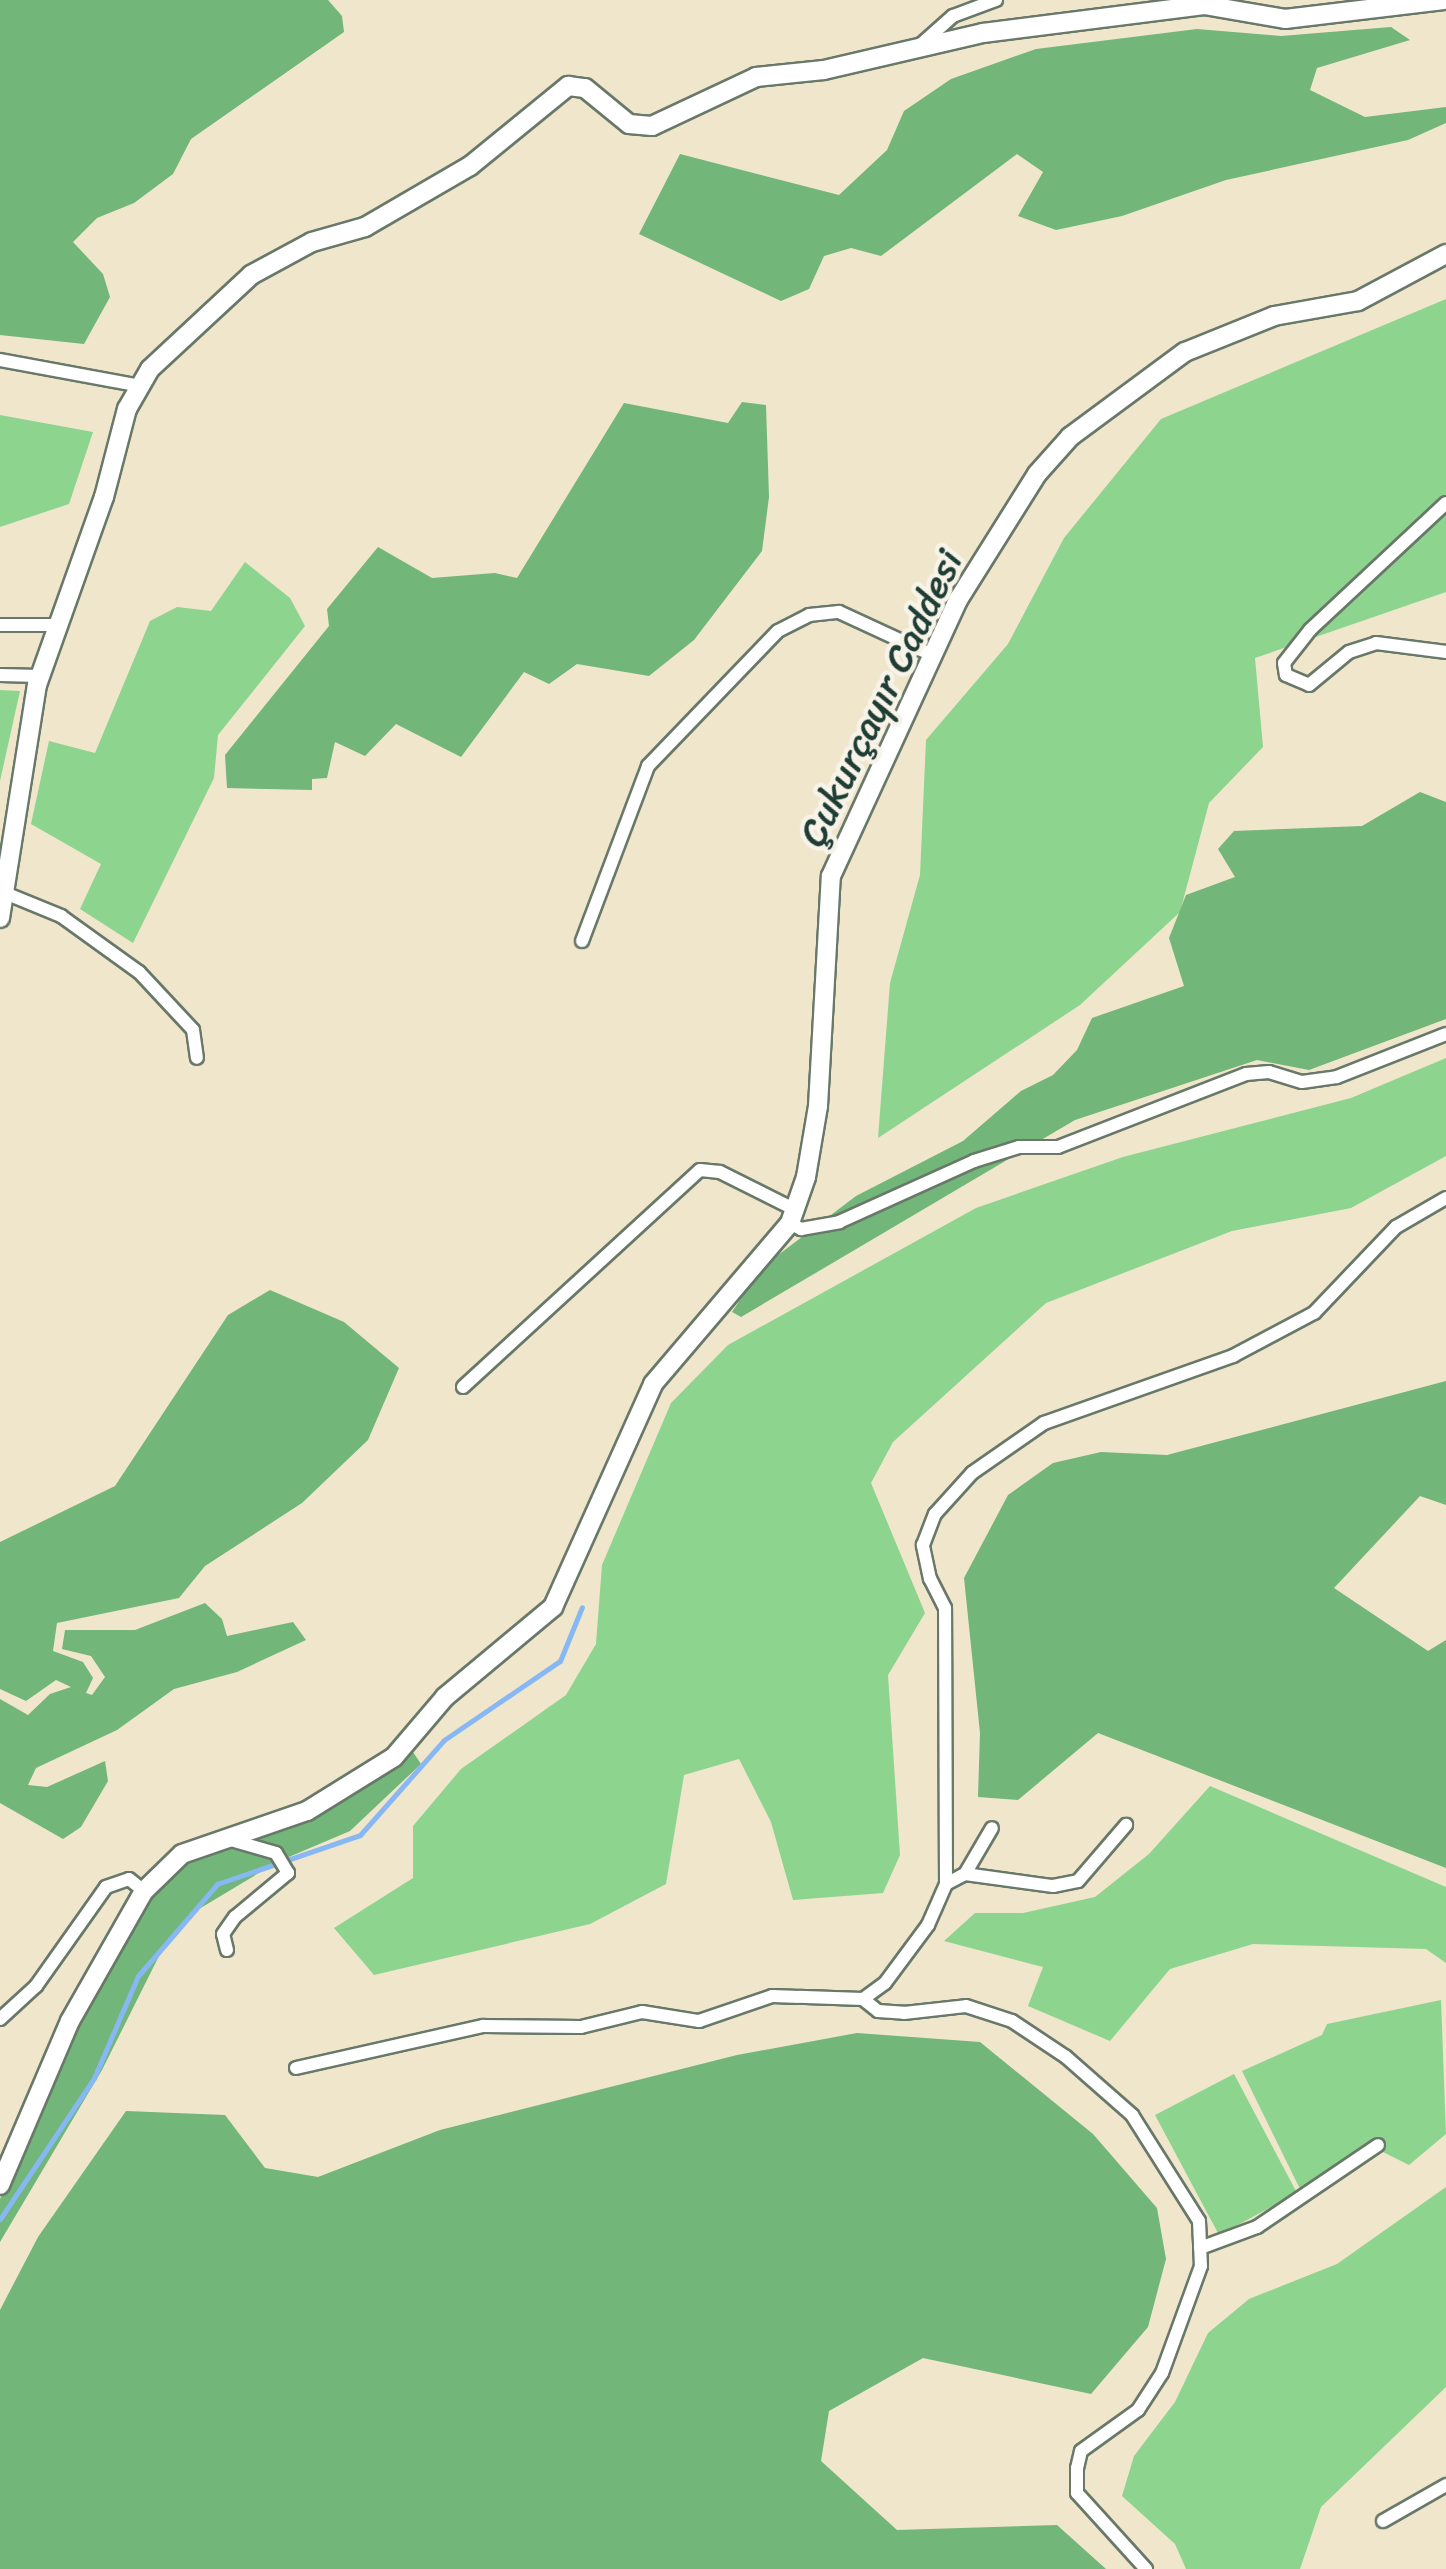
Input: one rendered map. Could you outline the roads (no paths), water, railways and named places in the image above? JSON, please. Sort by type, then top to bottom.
[{"type":"street","points":[[916,48],[952,16],[996,0]]},
{"type":"street","points":[[0,918],[40,676],[140,386],[150,369],[251,275],[312,242],[365,227],[470,166],[568,86],[585,88],[629,124],[652,126],[756,77],[824,70],[982,33],[1204,5],[1285,19],[1444,0]]},
{"type":"street","name":"Çukurçayır Caddesi","points":[[0,2185],[70,2022],[144,1892],[182,1854],[307,1811],[394,1757],[444,1697],[553,1607],[594,1527],[653,1384],[792,1216],[818,1106],[831,876],[859,827],[932,654],[1008,517],[1070,437],[1185,352],[1216,336],[1274,316],[1358,301],[1446,254]]},
{"type":"street","points":[[0,360],[140,386]]},
{"type":"street","points":[[1446,504],[1310,630],[1284,663],[1286,675],[1309,685],[1349,652],[1376,643],[1446,652]]},
{"type":"street","points":[[582,941],[648,766],[778,632],[809,615],[839,612],[932,654]]},
{"type":"street","points":[[0,625],[58,625]]},
{"type":"street","points":[[0,675],[40,676]]},
{"type":"street","points":[[5,893],[61,916],[139,972],[193,1030],[196,1058]]},
{"type":"street","points":[[462,1387],[700,1170],[720,1172],[792,1216],[801,1229],[839,1222],[974,1161],[1019,1148],[1058,1146],[1246,1074],[1269,1072],[1302,1082],[1337,1076],[1446,1034]]},
{"type":"street","points":[[862,1999],[885,1983],[928,1925],[946,1884],[945,1608],[930,1580],[923,1545],[935,1514],[972,1473],[1044,1423],[1232,1356],[1314,1313],[1396,1228],[1446,1198]]},
{"type":"street","points":[[965,1874],[1053,1886],[1078,1882],[1126,1825]]},
{"type":"street","points":[[946,1884],[965,1874],[992,1828]]},
{"type":"street","points":[[227,1950],[223,1934],[235,1916],[288,1873],[276,1853],[231,1840]]},
{"type":"street","points":[[0,2019],[36,1986],[106,1886],[128,1879],[144,1892]]},
{"type":"street","points":[[296,2068],[483,2026],[581,2027],[642,2012],[699,2021],[772,1996],[862,1999],[891,2012],[966,2006],[1012,2021],[1066,2057],[1132,2115],[1199,2221],[1201,2266],[1162,2373],[1138,2410],[1081,2451],[1077,2468],[1077,2493],[1146,2569]]},
{"type":"street","points":[[1200,2248],[1257,2227],[1378,2146]]},
{"type":"street","points":[[1382,2522],[1446,2484]]},
{"type":"waterway","points":[[0,2219],[94,2078],[138,1976],[217,1884],[360,1835],[444,1740],[560,1661],[582,1607]]}]
